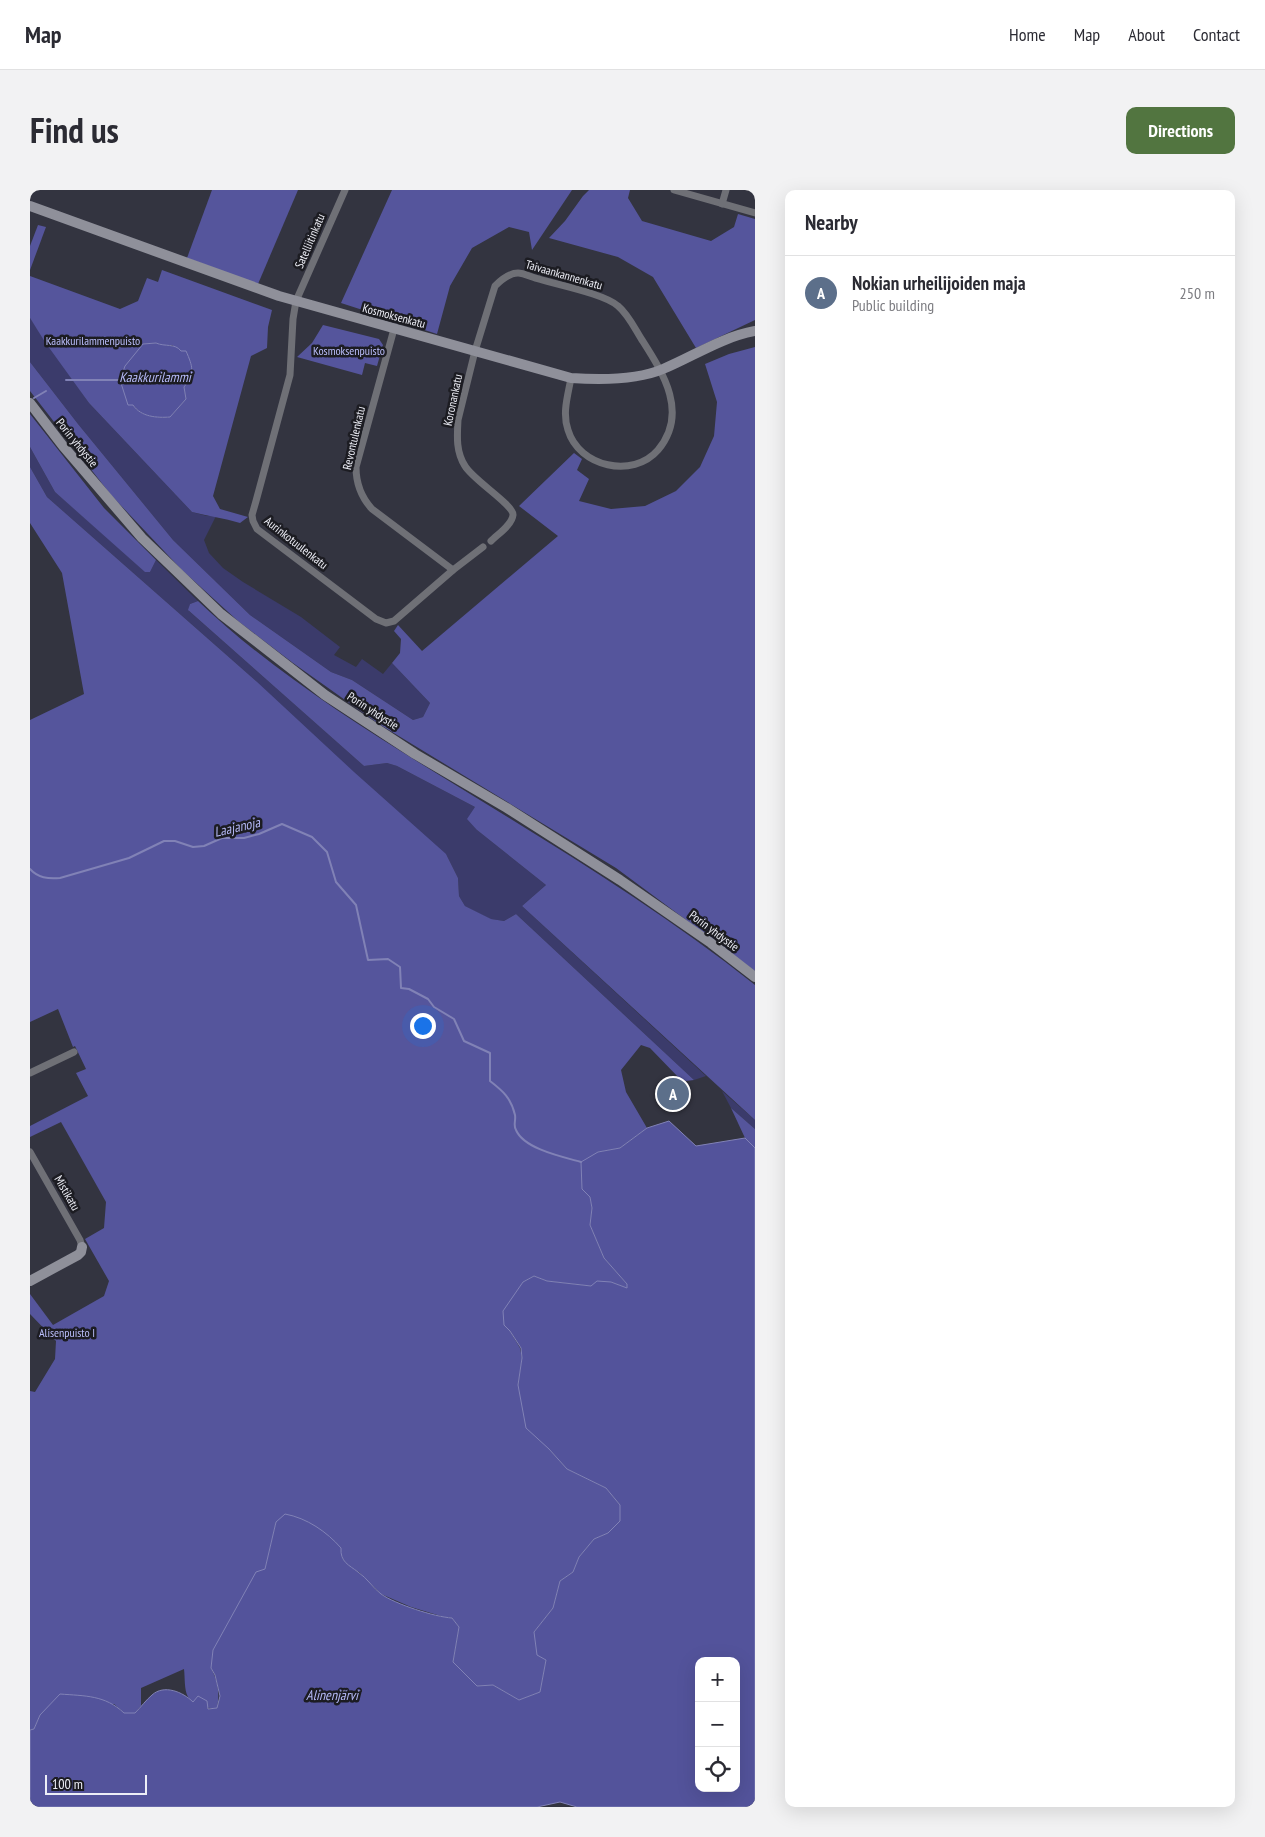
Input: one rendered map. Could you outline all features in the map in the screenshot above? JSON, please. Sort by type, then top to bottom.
[{"type":"main road","name":"Kosmoksenkatu","points":[[30,206],[208,272],[296,301],[571,378],[590,380],[646,375],[661,370],[729,337],[755,331]]},
{"type":"main road","name":"Porin yhdystie","points":[[30,403],[63,446],[142,538],[222,614],[325,695],[415,754],[507,808],[620,880],[711,943],[755,977]]},
{"type":"main road","points":[[30,1281],[82,1252],[82,1247]]},
{"type":"street","name":"Satelliitinkatu","points":[[296,301],[345,190]]},
{"type":"street","points":[[674,190],[755,213]]},
{"type":"street","points":[[722,204],[726,190]]},
{"type":"street","name":"Taivaankannenkatu","points":[[475,351],[495,286],[508,276],[518,273],[611,301],[624,313],[661,370]]},
{"type":"street","name":"Aurinkotuulenkatu","points":[[296,301],[293,319],[290,375],[252,515],[257,529],[376,619],[386,623],[394,621],[483,547]]},
{"type":"street","name":"Revontulenkatu","points":[[394,329],[356,468],[356,478],[363,499],[372,509],[453,570]]},
{"type":"street","name":"Koronankatu","points":[[475,351],[458,420],[457,444],[460,457],[476,480],[508,504],[513,510],[511,521],[490,541]]},
{"type":"street","points":[[571,378],[565,416],[568,432],[576,444],[599,463],[613,466],[629,466],[639,463],[655,453],[667,438],[673,420],[672,403],[661,370]]},
{"type":"street","points":[[30,1073],[74,1052]]},
{"type":"street","name":"Mistikatu","points":[[30,1152],[80,1240],[82,1247]]},
{"type":"shaded area","points":[[30,318],[89,403],[192,512],[216,516],[204,540],[209,553],[223,568],[301,617],[340,647],[334,655],[356,667],[362,659],[383,674],[392,663],[430,703],[423,717],[413,720],[352,680],[331,672],[250,615],[173,540],[30,362]]},
{"type":"shaded area","points":[[30,447],[55,492],[150,572],[156,560],[198,601],[190,604],[189,611],[364,766],[387,763],[397,766],[475,807],[477,830],[546,885],[522,906],[706,1076],[694,1080],[516,914],[504,921],[490,919],[465,906],[459,896],[458,878],[446,854],[485,997],[256,681],[47,497],[30,467]]},
{"type":"shaded area","points":[[722,1091],[755,1120],[755,1129],[731,1108]]},
{"type":"green space","points":[[212,190],[298,190],[258,284],[187,258]]},
{"type":"green space","points":[[392,190],[572,190],[532,250],[529,232],[509,227],[472,248],[450,286],[437,334],[341,303]]},
{"type":"green space","points":[[589,190],[630,190],[628,198],[642,221],[711,241],[734,227],[738,214],[755,219],[755,320],[696,348],[653,277],[618,257],[549,238]]},
{"type":"green space","points":[[38,225],[46,227],[30,270],[30,246]]},
{"type":"green space","name":"Kaakkurilammenpuisto","points":[[162,270],[272,310],[268,327],[267,348],[251,356],[213,496],[220,509],[248,517],[240,523],[192,512],[89,403],[30,318],[30,276],[120,309],[138,301],[147,278],[158,282]],"holes":[[[156,343],[163,346],[172,345],[181,352],[191,377],[184,387],[186,399],[170,417],[155,417],[140,412],[133,405],[143,344]]]},
{"type":"green space","name":"Kosmoksenpuisto","points":[[323,325],[379,339],[383,345],[377,366],[365,363],[362,375],[297,357],[312,343]]},
{"type":"green space","points":[[755,347],[755,971],[616,868],[379,724],[238,621],[182,570],[111,495],[30,391],[30,362],[173,540],[250,615],[331,672],[352,680],[413,720],[423,717],[430,703],[392,663],[400,653],[401,639],[394,631],[398,625],[422,651],[558,536],[519,506],[574,453],[582,459],[577,470],[589,479],[579,501],[611,509],[645,506],[676,491],[700,467],[714,436],[717,402],[705,364],[729,354]]},
{"type":"green space","points":[[30,414],[104,508],[156,560],[150,572],[145,572],[55,492],[30,447]]},
{"type":"green space","name":"Alisenpuisto I","points":[[30,467],[47,497],[256,681],[446,854],[458,878],[459,896],[465,906],[491,919],[504,921],[516,914],[694,1080],[686,1081],[680,1079],[650,1048],[641,1045],[621,1070],[626,1092],[647,1128],[620,1148],[598,1152],[590,1197],[592,1208],[590,1225],[604,1258],[627,1284],[627,1288],[611,1282],[591,1286],[547,1281],[534,1276],[523,1282],[504,1325],[520,1348],[522,1358],[518,1385],[549,1449],[567,1469],[606,1488],[620,1505],[620,1521],[608,1533],[594,1539],[579,1557],[573,1572],[560,1581],[553,1608],[534,1632],[546,1660],[540,1692],[519,1700],[493,1685],[477,1686],[453,1662],[459,1627],[452,1618],[411,1607],[381,1594],[359,1572],[347,1566],[341,1555],[276,1522],[265,1570],[211,1668],[218,1688],[217,1708],[201,1706],[190,1700],[186,1691],[184,1669],[141,1688],[141,1706],[135,1713],[124,1713],[114,1704],[40,1715],[34,1729],[30,1730],[30,1391],[35,1392],[55,1359],[56,1341],[30,1314],[30,1294],[53,1325],[104,1296],[109,1281],[85,1239],[104,1228],[106,1202],[61,1122],[30,1137],[30,1126],[88,1096],[76,1073],[86,1069],[75,1046],[73,1047],[58,1009],[30,1022],[30,720],[84,694],[62,573],[30,523]]},
{"type":"green space","points":[[198,601],[262,656],[296,682],[367,730],[547,841],[653,910],[755,985],[755,1120],[522,906],[546,885],[477,830],[467,819],[475,807],[397,766],[387,763],[364,766],[188,610],[190,604]]},
{"type":"green space","points":[[731,1108],[755,1129],[755,1148],[745,1138]]},
{"type":"water","name":"Kaakkurilammi","points":[[156,343],[186,351],[192,370],[190,378],[184,387],[186,399],[170,417],[150,416],[140,412],[133,405],[128,405],[120,380],[125,366],[143,344]]},
{"type":"water","name":"Alinenjärvi","points":[[669,1121],[696,1146],[745,1138],[755,1148],[755,1807],[577,1807],[560,1802],[537,1807],[30,1807],[30,1730],[34,1729],[40,1715],[60,1694],[94,1697],[110,1703],[124,1713],[135,1713],[152,1695],[162,1690],[168,1690],[179,1692],[193,1702],[198,1696],[207,1701],[208,1709],[217,1708],[220,1696],[215,1675],[211,1668],[213,1650],[256,1572],[265,1569],[276,1522],[285,1514],[309,1522],[329,1536],[341,1548],[342,1557],[346,1563],[387,1598],[415,1609],[452,1618],[459,1627],[453,1662],[477,1686],[493,1685],[519,1700],[540,1692],[546,1660],[537,1655],[534,1632],[553,1608],[560,1581],[573,1572],[579,1557],[594,1539],[608,1533],[620,1521],[620,1505],[606,1488],[567,1469],[526,1428],[518,1385],[522,1358],[521,1348],[504,1325],[503,1311],[523,1282],[534,1276],[547,1281],[591,1286],[597,1281],[611,1282],[627,1288],[627,1284],[604,1258],[590,1225],[592,1208],[590,1197],[582,1189],[581,1162],[598,1152],[620,1148],[647,1128]]},
{"type":"waterway","points":[[66,380],[120,380]]},
{"type":"waterway","points":[[34,398],[46,391]]},
{"type":"waterway","name":"Laajanoja","points":[[30,869],[44,877],[60,878],[129,858],[164,841],[175,841],[193,847],[204,846],[222,838],[244,838],[259,834],[282,824],[312,837],[327,852],[336,882],[356,905],[368,960],[388,959],[400,967],[401,988],[409,989],[428,999],[434,1007],[454,1019],[464,1041],[490,1053],[490,1081],[509,1099],[515,1115],[515,1128],[520,1137],[535,1147],[581,1162]]},
{"type":"place","name":"Nokian urheilijoiden maja","points":[[673,1094]]}]
